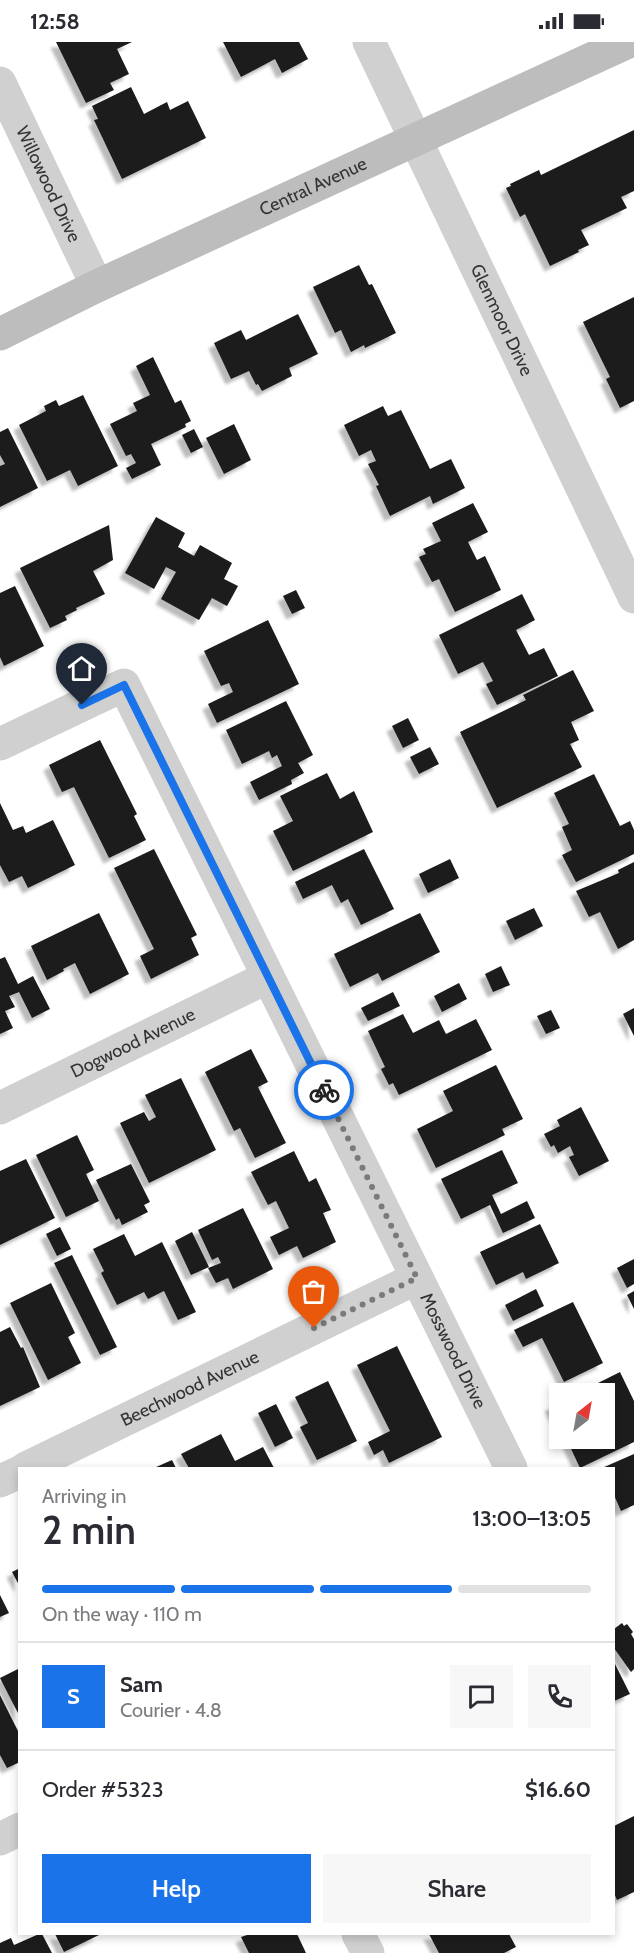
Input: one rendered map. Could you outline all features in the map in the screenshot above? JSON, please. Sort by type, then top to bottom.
[{"type":"main road","name":"Central Avenue","points":[[0,334],[97,286],[628,42]]},
{"type":"street","name":"Glenmoor Drive","points":[[369,42],[634,597]]},
{"type":"street","name":"Willowood Drive","points":[[0,83],[97,286]]},
{"type":"street","name":"Mosswood Drive","points":[[0,744],[124,685],[511,1467]]},
{"type":"street","name":"Dogwood Avenue","points":[[0,1108],[268,977]]},
{"type":"street","name":"Beechwood Avenue","points":[[28,1467],[417,1278]]},
{"type":"street","points":[[0,1481],[18,1473]]},
{"type":"street","points":[[0,1839],[18,1830]]},
{"type":"street","points":[[359,1935],[368,1953]]},
{"type":"building","points":[[56,42],[132,42],[117,49],[129,74],[110,83],[114,90],[86,103]]},
{"type":"building","points":[[223,42],[299,42],[308,59],[282,73],[275,59],[241,77]]},
{"type":"building","points":[[131,87],[144,114],[167,102],[170,110],[188,101],[206,138],[122,179],[94,120],[98,119],[92,106]]},
{"type":"building","points":[[634,130],[634,191],[621,197],[627,208],[581,230],[589,245],[550,266],[525,214],[520,217],[506,188],[539,170],[541,175]]},
{"type":"building","points":[[359,265],[369,285],[372,284],[396,333],[351,352],[341,330],[335,333],[313,287]]},
{"type":"building","points":[[634,297],[634,401],[620,408],[606,379],[610,377],[583,322]]},
{"type":"building","points":[[298,314],[318,354],[289,368],[292,376],[262,391],[249,371],[231,379],[214,343],[241,330],[246,340]]},
{"type":"building","points":[[153,357],[175,403],[181,400],[191,421],[185,424],[186,427],[151,444],[161,465],[132,479],[126,468],[136,463],[131,454],[126,456],[110,424],[137,411],[133,403],[150,395],[136,366]]},
{"type":"building","points":[[83,395],[118,466],[78,486],[70,470],[47,481],[19,425],[46,411],[44,406],[56,400],[59,406]]},
{"type":"building","points":[[383,406],[388,416],[401,410],[430,469],[451,459],[465,488],[433,504],[430,496],[390,516],[376,486],[379,485],[368,464],[376,461],[371,450],[359,456],[344,425]]},
{"type":"building","points":[[234,424],[251,460],[224,474],[206,438]]},
{"type":"building","points":[[8,428],[38,488],[0,507],[0,466],[5,464],[0,455],[0,432]]},
{"type":"building","points":[[194,429],[203,447],[191,453],[182,435]]},
{"type":"building","points":[[473,503],[488,532],[468,542],[477,560],[485,556],[501,590],[455,612],[439,579],[432,582],[419,557],[426,554],[423,549],[441,541],[432,523]]},
{"type":"building","points":[[156,517],[185,533],[178,547],[194,556],[200,545],[232,563],[224,579],[238,586],[227,606],[212,598],[199,620],[161,599],[176,572],[166,567],[154,589],[125,573]]},
{"type":"building","points":[[109,525],[113,560],[93,571],[105,594],[76,608],[77,610],[65,616],[67,620],[50,628],[20,568]]},
{"type":"building","points":[[15,586],[44,646],[4,666],[0,657],[0,593]]},
{"type":"building","points":[[296,590],[305,608],[292,614],[283,596]]},
{"type":"building","points":[[522,594],[535,620],[516,630],[529,655],[544,648],[558,676],[497,705],[486,684],[493,681],[483,662],[458,674],[439,635]]},
{"type":"building","points":[[268,620],[299,684],[217,723],[208,704],[233,692],[229,683],[221,686],[204,651]]},
{"type":"building","points":[[573,670],[594,711],[571,722],[579,740],[570,744],[582,767],[497,808],[460,732],[526,700],[523,695]]},
{"type":"building","points":[[286,701],[313,755],[298,763],[304,773],[291,780],[292,784],[259,800],[250,782],[282,766],[277,755],[272,758],[269,751],[242,764],[226,730]]},
{"type":"building","points":[[408,718],[419,740],[403,748],[392,726]]},
{"type":"building","points":[[100,740],[137,814],[134,816],[146,840],[109,858],[74,787],[62,792],[49,765]]},
{"type":"building","points":[[430,747],[439,764],[419,774],[410,757]]},
{"type":"building","points":[[327,773],[340,799],[354,791],[373,832],[293,871],[273,831],[293,821],[280,796]]},
{"type":"building","points":[[594,774],[620,826],[630,821],[634,830],[634,854],[576,882],[562,855],[572,850],[562,827],[569,824],[554,793]]},
{"type":"building","points":[[0,803],[13,830],[23,826],[26,833],[53,820],[75,865],[28,888],[22,876],[9,882],[0,865]]},
{"type":"building","points":[[154,849],[197,935],[191,938],[199,955],[151,979],[140,956],[154,949],[114,868]]},
{"type":"building","points":[[364,849],[394,909],[361,925],[348,899],[341,903],[332,885],[303,899],[295,882]]},
{"type":"building","points":[[450,859],[459,878],[428,893],[419,874]]},
{"type":"building","points":[[634,862],[634,940],[618,949],[600,912],[589,917],[576,891],[619,873],[618,870]]},
{"type":"building","points":[[534,908],[543,926],[515,940],[506,921]]},
{"type":"building","points":[[99,913],[129,974],[90,994],[75,963],[47,980],[31,946]]},
{"type":"building","points":[[420,913],[440,952],[382,981],[378,973],[350,987],[334,954]]},
{"type":"building","points":[[5,957],[18,984],[33,976],[50,1009],[32,1018],[19,992],[9,996],[15,1007],[5,1011],[13,1028],[0,1034],[0,959]]},
{"type":"building","points":[[501,966],[510,985],[493,992],[485,974]]},
{"type":"building","points":[[459,983],[467,999],[442,1012],[434,996]]},
{"type":"building","points":[[393,992],[400,1006],[368,1021],[361,1008]]},
{"type":"building","points":[[634,1008],[634,1036],[623,1014]]},
{"type":"building","points":[[551,1010],[560,1028],[546,1034],[537,1016]]},
{"type":"building","points":[[403,1014],[413,1033],[439,1020],[446,1034],[476,1019],[492,1050],[399,1095],[393,1083],[389,1085],[381,1069],[385,1067],[368,1031]]},
{"type":"building","points":[[251,1049],[268,1082],[258,1087],[286,1143],[255,1158],[240,1128],[234,1131],[205,1072]]},
{"type":"building","points":[[496,1065],[523,1119],[502,1129],[505,1135],[436,1168],[417,1129],[453,1111],[443,1091]]},
{"type":"building","points":[[181,1078],[216,1150],[149,1183],[120,1123],[144,1112],[149,1121],[156,1117],[145,1095]]},
{"type":"building","points":[[581,1107],[609,1161],[579,1176],[569,1157],[574,1155],[570,1146],[558,1153],[554,1145],[551,1147],[544,1134],[560,1126],[557,1120]]},
{"type":"building","points":[[77,1135],[94,1170],[86,1174],[99,1201],[66,1217],[36,1155]]},
{"type":"building","points":[[502,1150],[518,1183],[492,1195],[501,1214],[527,1201],[535,1218],[503,1233],[490,1205],[461,1219],[441,1179]]},
{"type":"building","points":[[294,1151],[309,1182],[316,1178],[331,1210],[323,1213],[336,1242],[303,1258],[297,1246],[279,1255],[270,1237],[289,1228],[276,1201],[268,1205],[251,1172]]},
{"type":"building","points":[[26,1159],[55,1218],[0,1245],[0,1171]]},
{"type":"building","points":[[131,1164],[150,1202],[144,1205],[148,1212],[122,1225],[119,1218],[116,1220],[96,1180]]},
{"type":"building","points":[[243,1208],[273,1269],[233,1289],[228,1278],[216,1283],[208,1268],[221,1263],[218,1257],[212,1260],[198,1230]]},
{"type":"building","points":[[540,1224],[559,1263],[526,1279],[523,1272],[496,1285],[480,1252]]},
{"type":"building","points":[[60,1227],[71,1249],[57,1256],[46,1234]]},
{"type":"building","points":[[192,1232],[209,1267],[191,1275],[175,1241]]},
{"type":"building","points":[[124,1234],[135,1256],[162,1242],[196,1312],[178,1320],[164,1291],[148,1299],[144,1292],[117,1305],[101,1273],[104,1271],[93,1249]]},
{"type":"building","points":[[72,1255],[117,1347],[100,1355],[54,1263]]},
{"type":"building","points":[[634,1259],[634,1284],[627,1288],[617,1268]]},
{"type":"building","points":[[51,1283],[75,1333],[68,1337],[81,1363],[48,1380],[10,1303]]},
{"type":"building","points":[[536,1289],[544,1306],[513,1321],[505,1305]]},
{"type":"building","points":[[634,1291],[634,1309],[627,1295]]},
{"type":"building","points":[[573,1302],[603,1363],[564,1382],[542,1338],[523,1347],[514,1330]]},
{"type":"building","points":[[10,1327],[21,1348],[23,1347],[40,1387],[0,1406],[0,1332]]},
{"type":"building","points":[[397,1346],[442,1437],[389,1463],[383,1450],[374,1455],[368,1442],[390,1431],[357,1365]]},
{"type":"building","points":[[620,1372],[634,1401],[634,1442],[580,1467],[571,1449],[615,1449],[615,1383],[598,1383]]},
{"type":"building","points":[[328,1381],[357,1441],[317,1460],[300,1427],[308,1423],[295,1397]]},
{"type":"building","points":[[276,1404],[293,1438],[275,1447],[258,1413]]},
{"type":"building","points":[[221,1434],[235,1461],[263,1447],[273,1467],[188,1467],[181,1454]]},
{"type":"building","points":[[634,1454],[634,1505],[621,1511],[615,1497],[615,1467],[604,1467]]},
{"type":"building","points":[[172,1460],[176,1467],[156,1467]]},
{"type":"building","points":[[18,1569],[18,1583],[12,1572]]},
{"type":"building","points":[[0,1595],[9,1613],[0,1617]]},
{"type":"building","points":[[622,1623],[624,1626],[627,1624],[633,1632],[631,1634],[634,1639],[634,1669],[631,1672],[615,1649],[615,1628]]},
{"type":"building","points":[[615,1664],[630,1694],[615,1701]]},
{"type":"building","points":[[18,1669],[18,1713],[0,1678]]},
{"type":"building","points":[[0,1695],[18,1731],[18,1763],[7,1768],[0,1755]]},
{"type":"building","points":[[634,1816],[634,1892],[617,1900],[615,1895],[615,1826]]},
{"type":"building","points":[[37,1935],[43,1935],[52,1953],[0,1953],[0,1943],[11,1938],[14,1945]]},
{"type":"building","points":[[56,1935],[99,1935],[64,1952]]},
{"type":"building","points":[[297,1935],[306,1953],[249,1953],[241,1937]]},
{"type":"building","points":[[430,1935],[510,1935],[516,1947],[504,1953],[439,1953]]},
{"type":"way so far","points":[[314,1328],[417,1278],[324,1090]]},
{"type":"route","points":[[82,705],[124,685],[324,1090]]}]
